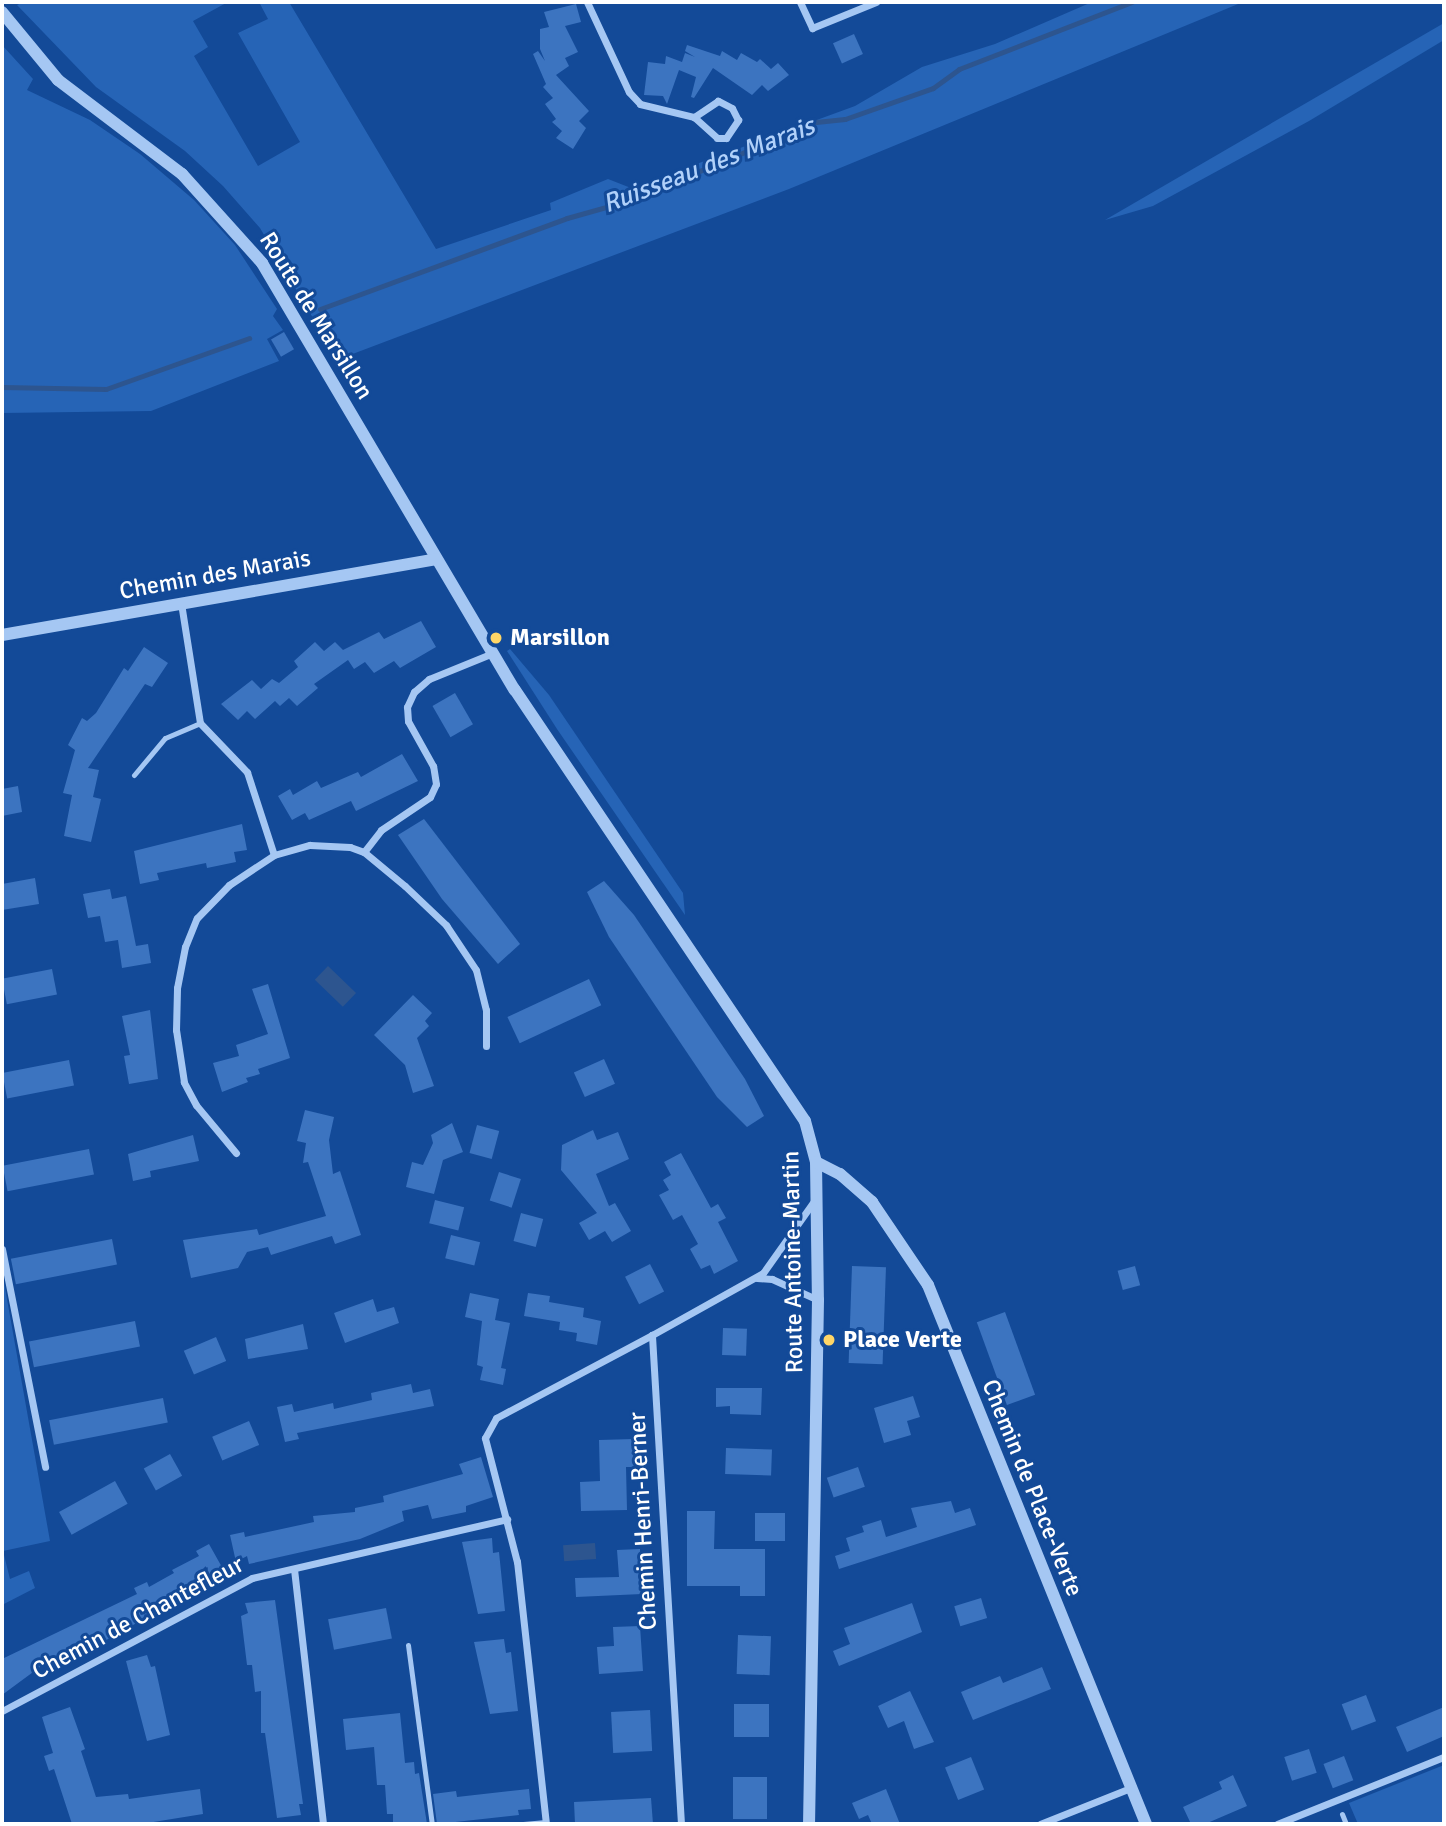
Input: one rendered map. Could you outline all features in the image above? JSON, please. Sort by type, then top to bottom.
[{"type":"street","points":[[587,2],[635,100],[694,117],[717,138],[726,138],[737,120],[732,108],[718,101],[694,117]]},
{"type":"street","points":[[800,2],[812,28],[876,2]]},
{"type":"street","name":"Route de Marsillon","points":[[2,12],[58,80],[182,174],[238,232],[262,263],[436,559]]},
{"type":"street","name":"Chemin des Marais","points":[[2,635],[436,559]]},
{"type":"street","name":"Route Antoine-Martin","points":[[436,559],[493,653],[798,1109],[810,1131],[816,1161],[818,1300],[809,1824]]},
{"type":"street","points":[[180,603],[200,723],[247,772],[274,855]]},
{"type":"street","points":[[364,852],[380,830],[430,797],[436,784],[433,766],[408,721],[407,707],[414,692],[429,678],[493,653]]},
{"type":"street","points":[[236,1153],[196,1105],[184,1082],[176,1030],[177,988],[185,947],[197,918],[220,892],[274,855],[331,844],[364,852],[446,925],[466,954],[481,988],[486,1046]]},
{"type":"street","name":"Chemin de Place-Verte","points":[[816,1161],[840,1174],[872,1202],[929,1285],[1054,1588],[1068,1638],[1134,1787],[1146,1824]]},
{"type":"street","points":[[546,1823],[528,1643],[507,1519],[485,1447],[489,1426],[756,1278],[817,1196]]},
{"type":"street","points":[[2,1249],[45,1467]]},
{"type":"street","points":[[756,1278],[772,1279],[818,1300]]},
{"type":"street","name":"Chemin Henri-Berner","points":[[652,1335],[681,1824]]},
{"type":"street","name":"Chemin de Chantefleur","points":[[2,1711],[237,1584],[507,1519]]},
{"type":"street","points":[[295,1569],[323,1824]]},
{"type":"street","points":[[1277,1824],[1444,1757]]},
{"type":"street","points":[[1040,1824],[1134,1787]]},
{"type":"lane","points":[[134,775],[165,738],[200,723]]},
{"type":"lane","points":[[408,1645],[432,1824]]},
{"type":"lane","points":[[1342,1814],[1346,1824]]},
{"type":"lane","points":[[523,1824],[546,1823]]},
{"type":"shaded area","points":[[24,2],[228,2],[193,21],[208,47],[194,56],[258,166],[300,142],[238,33],[268,19],[259,2],[289,2],[436,249],[551,210],[550,203],[608,179],[631,188],[855,106],[922,67],[995,44],[1092,2],[1243,2],[789,189],[342,358],[323,335],[260,228],[223,186],[185,151],[96,87],[17,5]]},
{"type":"shaded area","points":[[1444,23],[1444,40],[1309,121],[1153,206],[1105,220]]},
{"type":"shaded area","points":[[2,45],[33,79],[27,90],[90,120],[140,154],[194,200],[235,245],[277,309],[273,316],[283,330],[267,339],[279,361],[151,411],[2,413]]},
{"type":"shaded area","points":[[510,649],[549,695],[683,893],[685,915],[557,729],[507,651]]},
{"type":"shaded area","points":[[328,966],[356,993],[343,1007],[315,980]]},
{"type":"shaded area","points":[[2,1271],[50,1541],[3,1551],[10,1579],[29,1571],[35,1588],[2,1605]]},
{"type":"shaded area","points":[[595,1543],[596,1559],[564,1561],[563,1545]]},
{"type":"shaded area","points":[[1444,1765],[1444,1824],[1358,1824],[1349,1803]]},
{"type":"building","points":[[576,4],[581,22],[565,26],[578,52],[565,58],[569,66],[556,75],[589,111],[579,121],[586,128],[573,149],[556,138],[562,131],[552,122],[556,119],[545,104],[553,98],[543,87],[546,84],[533,54],[538,51],[545,61],[540,49],[540,29],[549,27],[544,12]]},
{"type":"building","points":[[854,34],[863,54],[842,63],[833,43]]},
{"type":"building","points":[[687,45],[720,56],[722,51],[737,60],[741,53],[757,62],[760,59],[771,69],[778,63],[789,75],[768,91],[762,85],[752,95],[713,68],[694,98],[691,97],[696,77],[679,70],[667,104],[663,96],[644,95],[648,62],[665,64],[666,56],[682,62],[685,53],[695,57],[685,51]]},
{"type":"building","points":[[284,332],[294,349],[281,357],[271,340]]},
{"type":"building","points":[[421,621],[436,647],[400,668],[394,661],[374,673],[365,662],[354,669],[348,660],[314,684],[318,688],[297,706],[289,698],[280,706],[275,701],[255,719],[247,711],[238,720],[221,704],[252,680],[261,689],[272,679],[279,683],[298,667],[294,661],[315,642],[324,651],[335,642],[343,650],[379,632],[384,639]]},
{"type":"building","points":[[144,647],[168,663],[152,687],[145,684],[88,768],[99,770],[93,797],[101,799],[91,842],[64,836],[72,795],[63,793],[75,750],[68,745],[82,718],[87,721],[96,713],[124,668],[128,671]]},
{"type":"building","points":[[455,693],[473,724],[450,737],[432,706]]},
{"type":"building","points":[[402,754],[418,781],[356,811],[351,801],[309,820],[305,813],[292,820],[278,796],[290,789],[293,795],[317,781],[321,788],[358,772],[361,777]]},
{"type":"building","points":[[18,786],[22,812],[2,816],[2,789]]},
{"type":"building","points":[[424,819],[520,944],[498,964],[442,899],[398,835]]},
{"type":"building","points":[[242,824],[247,850],[234,852],[236,862],[207,868],[206,863],[157,873],[159,880],[140,884],[134,851]]},
{"type":"building","points":[[35,878],[39,904],[2,910],[2,884]]},
{"type":"building","points":[[604,881],[634,915],[745,1079],[764,1116],[747,1127],[717,1097],[609,937],[587,892]]},
{"type":"building","points":[[110,889],[112,899],[126,896],[136,946],[148,944],[151,963],[122,968],[118,940],[105,942],[100,916],[88,918],[83,894]]},
{"type":"building","points":[[52,969],[57,995],[7,1004],[2,979]]},
{"type":"building","points":[[589,979],[601,1005],[520,1043],[507,1017]]},
{"type":"building","points":[[268,984],[290,1058],[258,1069],[260,1074],[246,1078],[248,1082],[222,1092],[213,1063],[239,1056],[236,1045],[268,1034],[252,989]]},
{"type":"building","points":[[413,995],[432,1013],[425,1021],[429,1026],[417,1038],[434,1086],[413,1093],[405,1065],[374,1035]]},
{"type":"building","points":[[150,1010],[158,1079],[129,1084],[124,1056],[130,1055],[122,1016]]},
{"type":"building","points":[[604,1059],[615,1084],[585,1097],[574,1072]]},
{"type":"building","points":[[69,1060],[74,1086],[7,1098],[2,1073]]},
{"type":"building","points":[[305,1110],[334,1117],[329,1140],[333,1174],[340,1171],[361,1235],[335,1244],[332,1236],[271,1255],[268,1247],[247,1252],[238,1268],[191,1278],[183,1240],[257,1229],[259,1235],[326,1216],[308,1162],[303,1163],[306,1143],[297,1141]]},
{"type":"building","points":[[452,1123],[463,1152],[443,1160],[434,1194],[406,1187],[412,1162],[423,1165],[433,1143],[431,1135]]},
{"type":"building","points":[[477,1125],[499,1131],[492,1159],[469,1153]]},
{"type":"building","points":[[593,1130],[597,1140],[618,1132],[629,1159],[596,1174],[609,1206],[615,1203],[631,1231],[612,1242],[605,1231],[589,1240],[579,1223],[597,1213],[561,1170],[562,1145]]},
{"type":"building","points":[[193,1135],[199,1161],[150,1171],[151,1177],[133,1181],[128,1154]]},
{"type":"building","points":[[89,1149],[94,1175],[8,1191],[3,1166]]},
{"type":"building","points":[[681,1153],[711,1208],[718,1204],[726,1218],[718,1222],[738,1261],[714,1274],[710,1265],[701,1269],[690,1249],[698,1244],[682,1215],[673,1220],[659,1195],[669,1190],[663,1180],[671,1175],[664,1162]]},
{"type":"building","points":[[499,1172],[521,1179],[512,1208],[490,1201]]},
{"type":"building","points":[[435,1200],[464,1207],[458,1231],[429,1223]]},
{"type":"building","points":[[521,1213],[543,1219],[536,1247],[513,1241]]},
{"type":"building","points":[[451,1235],[480,1242],[474,1266],[445,1258]]},
{"type":"building","points":[[112,1239],[117,1265],[16,1284],[11,1259]]},
{"type":"building","points":[[650,1264],[664,1292],[639,1304],[625,1277]]},
{"type":"building","points":[[852,1266],[886,1267],[883,1364],[849,1363]]},
{"type":"building","points":[[1135,1266],[1140,1285],[1123,1290],[1118,1271]]},
{"type":"building","points":[[470,1293],[499,1299],[495,1320],[510,1323],[501,1368],[506,1369],[503,1385],[480,1380],[483,1367],[477,1365],[482,1321],[465,1317]]},
{"type":"building","points":[[528,1293],[550,1296],[549,1302],[584,1308],[583,1317],[601,1321],[597,1345],[576,1341],[577,1333],[559,1330],[560,1322],[524,1316]]},
{"type":"building","points":[[373,1299],[377,1312],[394,1307],[399,1323],[345,1343],[334,1313]]},
{"type":"building","points":[[1005,1312],[1035,1395],[1007,1405],[977,1322]]},
{"type":"building","points":[[135,1321],[140,1347],[34,1367],[29,1342]]},
{"type":"building","points":[[303,1324],[308,1349],[248,1359],[245,1339]]},
{"type":"building","points":[[723,1328],[747,1329],[746,1356],[722,1355]]},
{"type":"building","points":[[216,1337],[226,1361],[194,1375],[184,1351]]},
{"type":"building","points":[[411,1384],[413,1393],[430,1389],[434,1406],[297,1433],[299,1439],[285,1442],[277,1407],[292,1404],[294,1412],[333,1403],[334,1409],[372,1400],[371,1393]]},
{"type":"building","points":[[716,1388],[762,1388],[761,1415],[730,1414],[730,1406],[716,1407]]},
{"type":"building","points":[[913,1396],[920,1417],[907,1421],[911,1435],[884,1443],[874,1408]]},
{"type":"building","points":[[163,1398],[168,1423],[54,1445],[49,1420]]},
{"type":"building","points":[[249,1421],[259,1445],[222,1461],[212,1437]]},
{"type":"building","points":[[634,1439],[635,1467],[626,1467],[627,1510],[581,1511],[580,1482],[600,1481],[599,1440]]},
{"type":"building","points":[[726,1448],[772,1450],[771,1476],[725,1474]]},
{"type":"building","points":[[170,1454],[182,1476],[156,1490],[144,1469]]},
{"type":"building","points":[[481,1457],[493,1497],[466,1506],[466,1512],[432,1519],[428,1505],[402,1511],[404,1521],[360,1539],[249,1564],[247,1556],[236,1562],[230,1535],[244,1532],[245,1537],[314,1522],[313,1516],[355,1512],[355,1508],[384,1502],[383,1496],[463,1474],[459,1464]]},
{"type":"building","points":[[858,1467],[865,1487],[834,1498],[827,1478]]},
{"type":"building","points":[[115,1481],[128,1504],[72,1535],[59,1512]]},
{"type":"building","points":[[951,1501],[955,1513],[970,1508],[976,1525],[839,1569],[835,1556],[850,1551],[846,1538],[864,1532],[862,1526],[881,1520],[886,1537],[917,1527],[911,1508]]},
{"type":"building","points":[[687,1511],[715,1511],[714,1549],[765,1549],[765,1596],[740,1596],[740,1586],[687,1586]]},
{"type":"building","points":[[755,1513],[785,1513],[785,1541],[755,1541]]},
{"type":"building","points":[[492,1538],[493,1553],[499,1552],[505,1611],[478,1614],[462,1542]]},
{"type":"building","points":[[209,1544],[223,1569],[211,1576],[213,1580],[85,1652],[83,1648],[73,1654],[70,1650],[44,1664],[2,1695],[2,1659],[137,1594],[134,1588],[147,1582],[149,1587],[174,1573],[172,1570],[199,1556],[196,1551]]},
{"type":"building","points":[[640,1549],[642,1594],[576,1597],[575,1578],[619,1577],[617,1550]]},
{"type":"building","points":[[981,1598],[987,1618],[960,1626],[954,1606]]},
{"type":"building","points":[[275,1600],[303,1804],[299,1804],[301,1815],[277,1818],[265,1733],[261,1733],[261,1691],[255,1692],[252,1665],[247,1665],[241,1616],[248,1613],[245,1603]]},
{"type":"building","points":[[912,1603],[922,1632],[839,1666],[833,1651],[850,1644],[844,1628]]},
{"type":"building","points":[[386,1608],[392,1638],[334,1650],[328,1619]]},
{"type":"building","points":[[640,1626],[643,1671],[599,1674],[597,1647],[614,1646],[613,1627]]},
{"type":"building","points":[[738,1635],[771,1636],[770,1675],[737,1674]]},
{"type":"building","points":[[504,1639],[506,1653],[511,1652],[518,1711],[490,1714],[474,1642]]},
{"type":"building","points":[[147,1655],[151,1667],[155,1666],[170,1735],[147,1741],[126,1661]]},
{"type":"building","points":[[1042,1667],[1051,1689],[973,1720],[961,1692],[1000,1676],[1003,1683]]},
{"type":"building","points":[[910,1691],[934,1742],[914,1749],[904,1721],[888,1728],[878,1706]]},
{"type":"building","points":[[1366,1695],[1376,1721],[1352,1730],[1342,1704]]},
{"type":"building","points":[[734,1704],[769,1704],[769,1737],[734,1737]]},
{"type":"building","points":[[70,1707],[85,1749],[81,1751],[96,1797],[128,1794],[129,1799],[200,1789],[203,1814],[141,1824],[72,1824],[54,1769],[49,1771],[44,1756],[53,1753],[42,1717]]},
{"type":"building","points":[[1444,1707],[1444,1736],[1407,1752],[1396,1727]]},
{"type":"building","points":[[650,1710],[652,1751],[613,1753],[611,1712]]},
{"type":"building","points":[[400,1713],[405,1763],[414,1762],[415,1774],[419,1773],[427,1824],[393,1824],[393,1814],[387,1814],[385,1785],[377,1785],[374,1747],[346,1750],[343,1719]]},
{"type":"building","points":[[1309,1749],[1317,1773],[1292,1781],[1284,1757]]},
{"type":"building","points":[[1344,1756],[1353,1780],[1333,1788],[1323,1764]]},
{"type":"building","points":[[971,1757],[984,1789],[958,1800],[945,1767]]},
{"type":"building","points":[[1233,1775],[1247,1806],[1205,1824],[1191,1824],[1183,1807],[1222,1789],[1219,1782]]},
{"type":"building","points":[[733,1777],[767,1777],[767,1819],[733,1819]]},
{"type":"building","points":[[529,1789],[531,1809],[518,1810],[519,1815],[437,1824],[433,1794],[456,1791],[457,1797]]},
{"type":"building","points":[[886,1789],[900,1824],[872,1824],[868,1815],[859,1819],[852,1803]]},
{"type":"building","points":[[651,1798],[653,1824],[575,1824],[574,1802]]},
{"type":"waterway","name":"Ruisseau des Marais","points":[[320,309],[567,218],[631,200],[816,122],[845,119],[933,88],[959,69],[1132,2]]},
{"type":"waterway","name":"Ruisseau des Marais","points":[[2,387],[106,389],[249,338]]},
{"type":"place","name":"Marsillon","points":[[496,638]]},
{"type":"place","name":"Place Verte","points":[[829,1340]]}]
